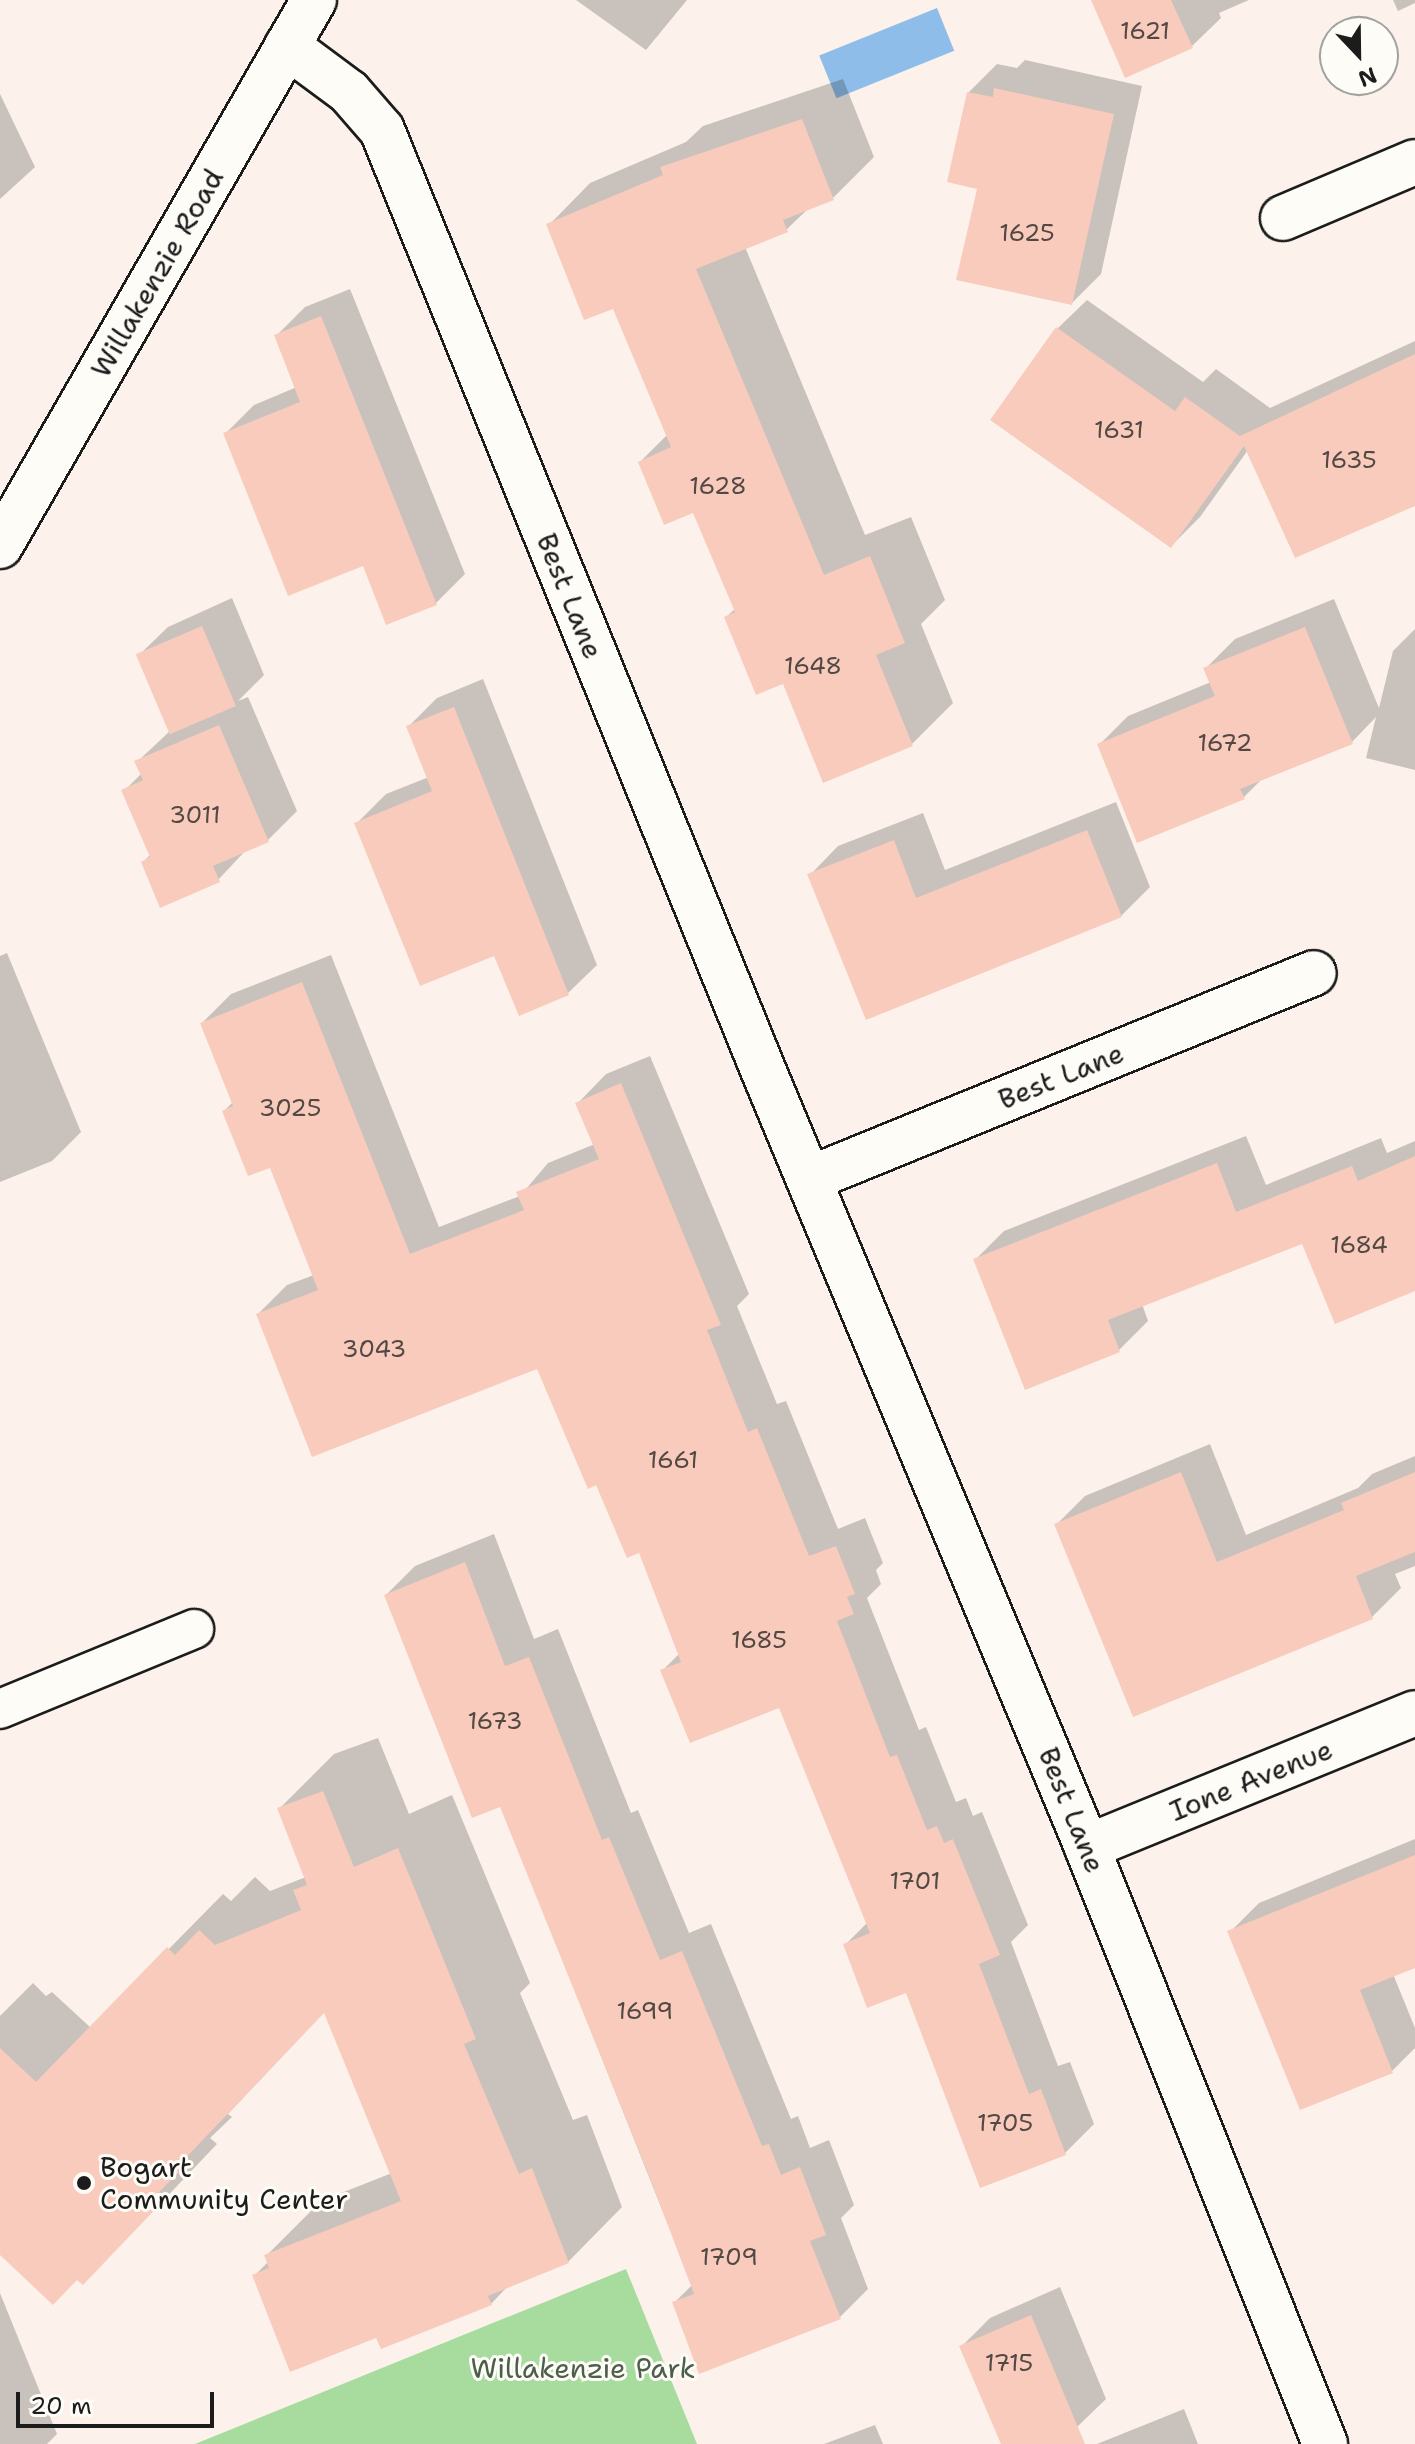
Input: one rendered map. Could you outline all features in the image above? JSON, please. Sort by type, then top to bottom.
[{"type":"street","name":"Willakenzie Road","points":[[0,546],[314,0]]},
{"type":"street","name":"Best Lane","points":[[287,46],[349,92],[382,130],[809,1179],[1087,1847],[1325,2444]]},
{"type":"street","points":[[1283,218],[1415,162]]},
{"type":"street","name":"Best Lane","points":[[809,1179],[1314,973]]},
{"type":"street","name":"Ione Avenue","points":[[1087,1847],[1415,1713]]},
{"type":"lane","points":[[0,1709],[194,1629]]},
{"type":"green space","name":"Willakenzie Park","points":[[626,2269],[697,2444],[195,2444]]},
{"type":"water","points":[[937,8],[954,51],[836,98],[819,56]]},
{"type":"building","points":[[1091,0],[1171,0],[1193,48],[1125,78]]},
{"type":"building","points":[[994,88],[1114,114],[1072,305],[956,280],[977,189],[947,182],[967,92],[993,97]]},
{"type":"building","points":[[802,119],[834,200],[783,220],[788,232],[696,269],[824,575],[870,556],[905,643],[876,655],[913,746],[823,783],[783,684],[756,695],[724,617],[735,612],[693,513],[664,525],[638,462],[671,447],[613,309],[584,320],[546,224],[663,175],[660,167]]},
{"type":"building","points":[[321,316],[437,605],[386,625],[363,566],[288,596],[223,433],[300,402],[274,335]]},
{"type":"building","points":[[1056,327],[1175,411],[1185,397],[1240,436],[1415,354],[1415,506],[1295,558],[1244,446],[1171,548],[990,420]]},
{"type":"building","points":[[202,626],[236,706],[170,734],[136,654]]},
{"type":"building","points":[[1305,627],[1353,744],[1240,789],[1245,799],[1137,843],[1097,744],[1215,696],[1203,668]]},
{"type":"building","points":[[454,707],[569,995],[519,1016],[494,956],[420,986],[354,823],[432,791],[406,726]]},
{"type":"building","points":[[219,725],[269,842],[213,866],[220,882],[160,908],[141,862],[150,857],[121,790],[143,780],[134,761]]},
{"type":"building","points":[[1087,830],[1122,917],[866,1020],[807,874],[894,840],[916,898]]},
{"type":"building","points":[[302,982],[410,1254],[524,1210],[516,1192],[599,1159],[575,1103],[621,1083],[721,1325],[707,1330],[748,1432],[757,1428],[809,1556],[836,1546],[855,1594],[847,1597],[854,1614],[837,1621],[890,1757],[897,1755],[927,1830],[937,1826],[944,1843],[953,1839],[1000,1955],[979,1964],[1029,2094],[1041,2089],[1066,2155],[980,2188],[906,1993],[867,2008],[843,1944],[870,1933],[779,1708],[690,1743],[660,1670],[681,1662],[639,1553],[627,1558],[596,1485],[588,1489],[537,1369],[312,1457],[256,1314],[318,1290],[270,1168],[248,1176],[222,1111],[233,1106],[200,1023]]},
{"type":"building","points":[[1415,1156],[1415,1291],[1335,1324],[1302,1244],[1108,1320],[1120,1352],[1025,1390],[973,1259],[1217,1163],[1236,1212],[1352,1166],[1358,1181]]},
{"type":"building","points":[[1181,1472],[1217,1562],[1344,1510],[1341,1503],[1415,1472],[1415,1552],[1356,1576],[1373,1619],[1133,1717],[1054,1524]]},
{"type":"building","points":[[465,1562],[505,1666],[529,1657],[602,1840],[609,1837],[660,1960],[682,1951],[762,2146],[769,2144],[781,2175],[800,2167],[826,2235],[810,2241],[841,2319],[699,2374],[672,2302],[694,2294],[500,1807],[472,1818],[384,1595]]},
{"type":"building","points":[[323,1791],[354,1867],[398,1848],[476,2039],[464,2044],[519,2174],[532,2168],[569,2263],[488,2296],[492,2305],[381,2349],[376,2338],[290,2372],[252,2275],[269,2268],[264,2255],[401,2201],[324,2013],[175,2169],[179,2172],[157,2194],[164,2200],[83,2285],[77,2280],[53,2305],[0,2255],[0,2048],[36,2082],[167,1947],[175,1955],[199,1930],[215,1945],[301,1910],[293,1890],[307,1885],[277,1808]]},
{"type":"building","points":[[1415,1855],[1415,1968],[1360,1990],[1393,2073],[1300,2110],[1227,1931]]},
{"type":"building","points":[[1031,2315],[1085,2444],[1001,2444],[959,2346]]},
{"type":"place","name":"Bogart Community Center","points":[[84,2183]]}]
